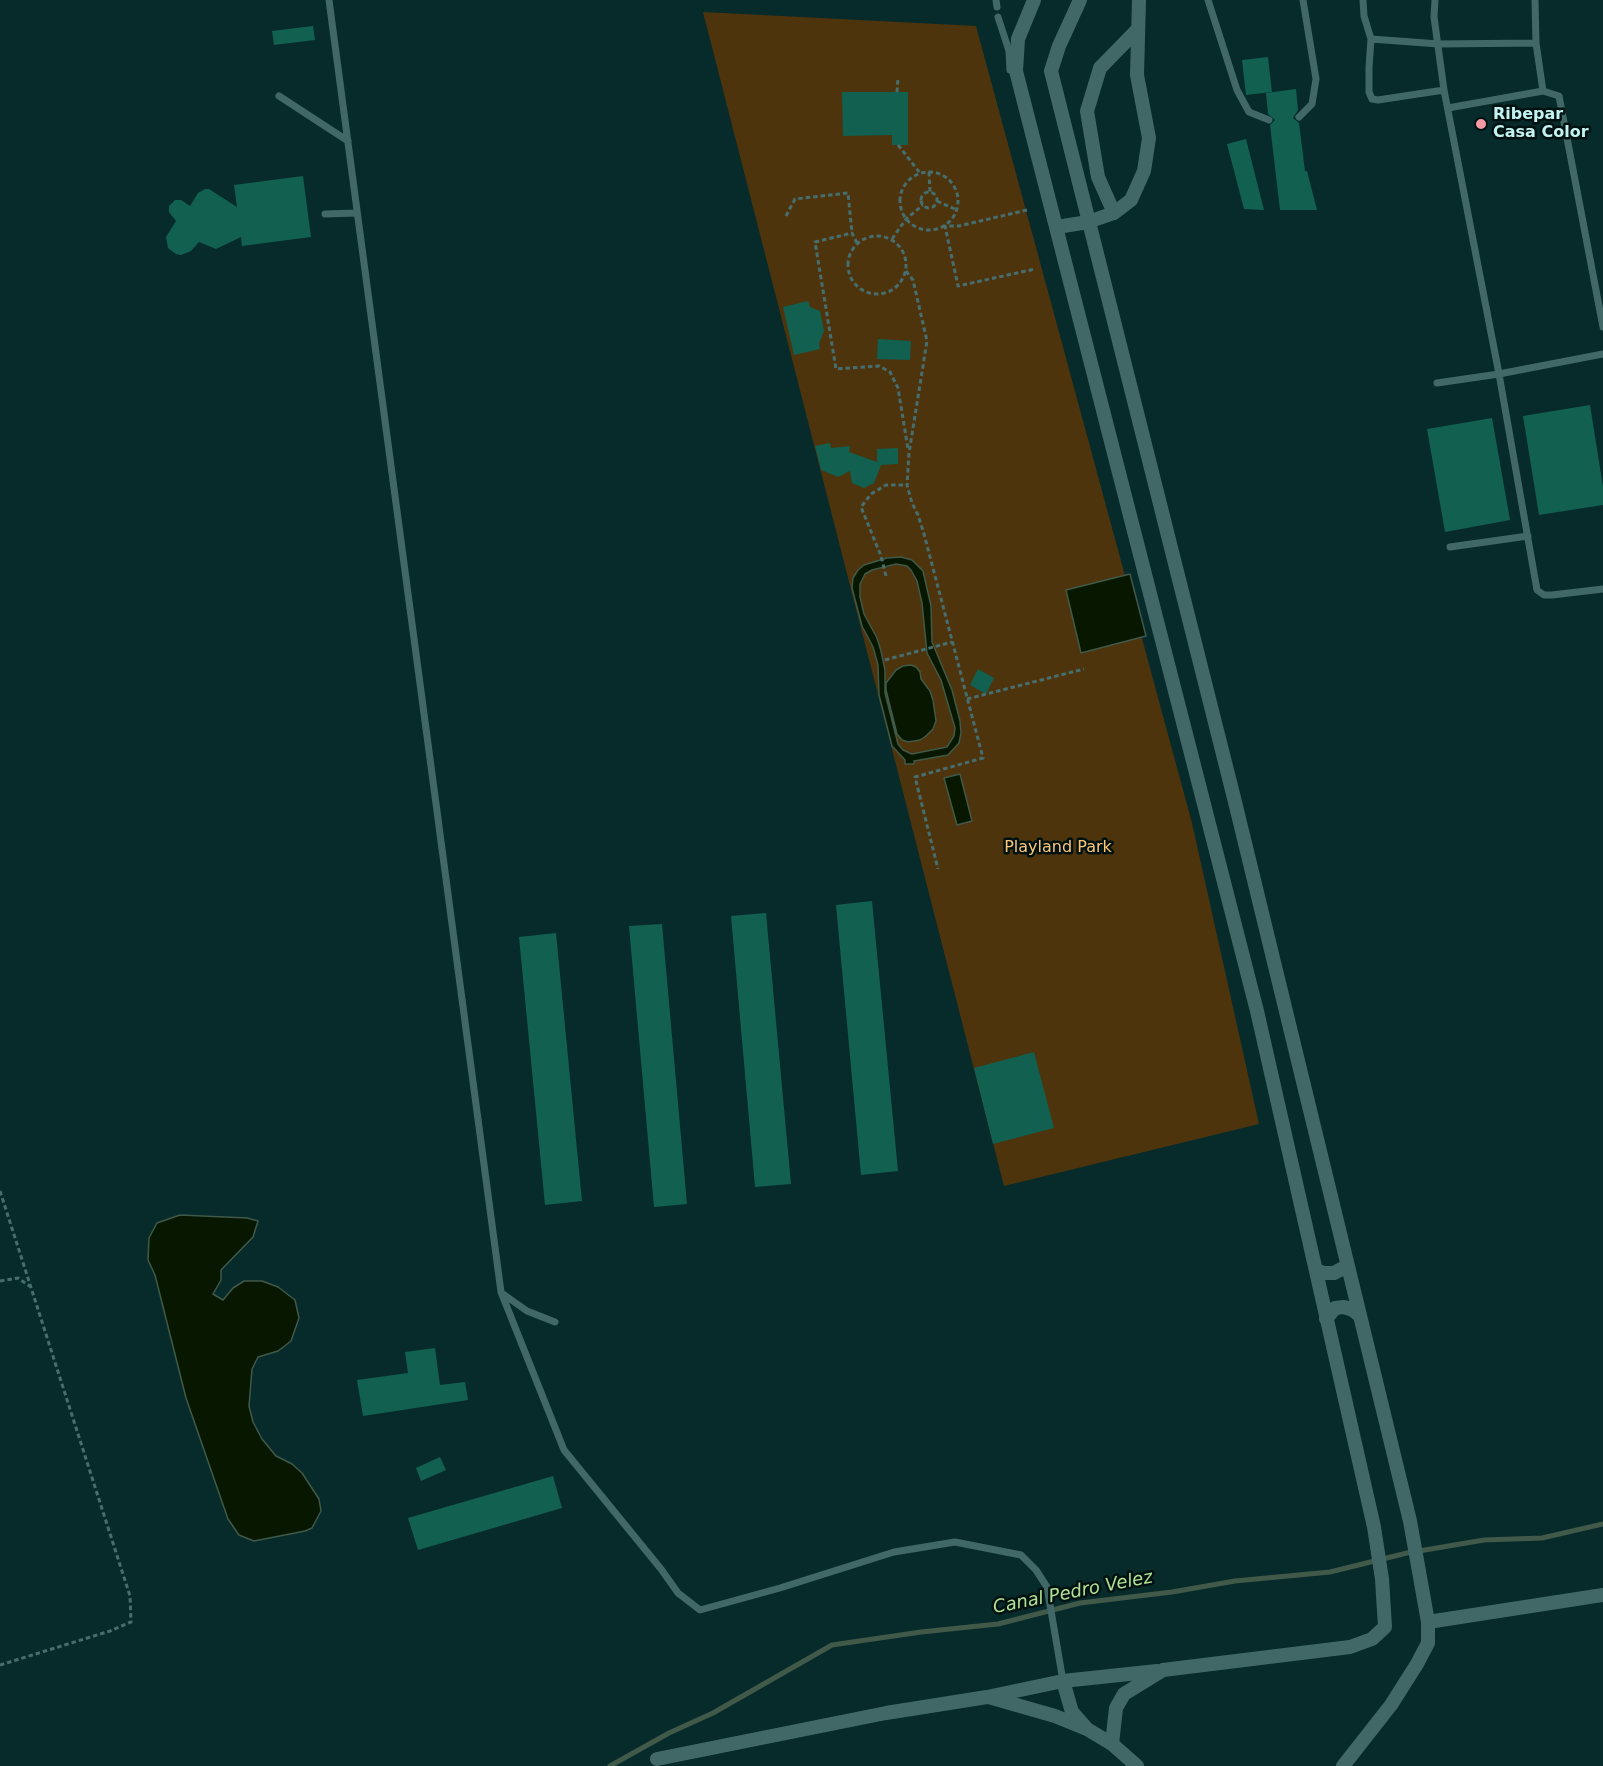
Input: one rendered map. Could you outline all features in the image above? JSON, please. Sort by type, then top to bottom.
[{"type":"street","points":[[657,1759],[886,1713],[987,1697],[1063,1681],[1350,1647],[1372,1639],[1385,1627],[1382,1579],[1374,1527],[1257,1011],[1016,71],[1018,39],[1034,0]]},
{"type":"street","points":[[1080,0],[1059,46],[1051,71],[1235,802],[1410,1521],[1428,1622],[1428,1643],[1417,1664],[1391,1705],[1343,1766]]},
{"type":"street","points":[[1057,227],[1088,222],[1114,213],[1131,200],[1144,171],[1149,138],[1137,75],[1139,0]]},
{"type":"street","points":[[1114,213],[1098,177],[1087,111],[1100,68],[1138,29]]},
{"type":"street","points":[[1316,1270],[1324,1273],[1334,1272],[1347,1266]]},
{"type":"street","points":[[1326,1319],[1335,1308],[1344,1307],[1359,1315]]},
{"type":"street","points":[[1428,1622],[1603,1595]]},
{"type":"street","points":[[1112,1744],[1116,1708],[1124,1694],[1163,1670]]},
{"type":"street","points":[[1063,1681],[1072,1712],[1087,1730]]},
{"type":"street","points":[[987,1697],[1055,1716],[1087,1730],[1112,1744],[1137,1766]]},
{"type":"lane","points":[[329,0],[501,1292],[564,1450],[678,1593],[700,1610],[780,1588],[894,1552],[955,1542],[1021,1555],[1036,1570],[1047,1587],[1063,1681]]},
{"type":"lane","points":[[1208,0],[1237,90],[1249,112],[1269,120]]},
{"type":"lane","points":[[1299,117],[1311,104],[1316,80],[1303,0]]},
{"type":"lane","points":[[1363,0],[1364,16],[1371,39],[1368,67],[1369,92],[1372,99],[1444,90]]},
{"type":"lane","points":[[1435,0],[1434,17],[1444,90],[1500,374],[1537,590],[1544,595],[1603,589]]},
{"type":"lane","points":[[1535,0],[1536,43],[1543,91]]},
{"type":"lane","points":[[998,17],[1009,51],[1010,71]]},
{"type":"lane","points":[[1371,39],[1439,44],[1536,43]]},
{"type":"lane","points":[[1448,108],[1543,91],[1559,96],[1603,327]]},
{"type":"lane","points":[[279,96],[348,141]]},
{"type":"lane","points":[[325,214],[357,213]]},
{"type":"lane","points":[[1437,383],[1500,374],[1603,354]]},
{"type":"lane","points":[[1449,547],[1528,536]]},
{"type":"lane","points":[[501,1292],[527,1311],[555,1322]]},
{"type":"path","points":[[897,92],[898,78]]},
{"type":"path","points":[[898,145],[920,173]]},
{"type":"path","points":[[929,172],[930,192]]},
{"type":"path","points":[[945,226],[953,219],[957,210],[957,192],[953,184],[946,177],[929,172],[912,177],[901,192],[901,211],[906,219],[920,230],[930,231],[945,226],[959,226],[1027,210]]},
{"type":"path","points":[[930,192],[934,193],[937,201],[957,210]]},
{"type":"path","points":[[923,205],[922,195],[930,192]]},
{"type":"path","points":[[786,216],[795,199],[848,193],[852,233],[857,243]]},
{"type":"path","points":[[923,205],[932,207],[937,201]]},
{"type":"path","points":[[891,239],[906,219],[923,205]]},
{"type":"path","points":[[945,226],[958,286],[1035,269]]},
{"type":"path","points":[[852,233],[815,242],[836,369],[879,366],[890,372],[898,388],[909,453]]},
{"type":"path","points":[[873,236],[891,239],[904,252],[906,271],[897,286],[890,292],[881,294],[863,291],[850,278],[848,269],[852,251],[857,243],[873,236]]},
{"type":"path","points":[[906,271],[913,280],[927,341],[909,453],[907,484],[924,534],[983,758],[915,777],[938,869]]},
{"type":"path","points":[[886,576],[881,556],[861,507],[871,494],[886,485],[907,484]]},
{"type":"path","points":[[885,660],[952,642]]},
{"type":"path","points":[[967,699],[1084,669]]},
{"type":"path","points":[[0,1191],[130,1596],[131,1623],[0,1665]]},
{"type":"path","points":[[0,1281],[18,1278],[32,1288]]},
{"type":"green space","name":"Playland Park","points":[[703,12],[976,26],[1192,823],[1259,1124],[1004,1186]]},
{"type":"shaded area","points":[[901,557],[912,560],[923,571],[931,606],[932,642],[952,690],[960,721],[959,743],[948,755],[914,761],[914,764],[905,764],[905,760],[892,746],[879,695],[878,665],[873,647],[862,626],[852,588],[853,578],[858,570],[864,565],[887,558]],"holes":[[[896,564],[907,566],[917,581],[922,603],[927,653],[941,680],[955,728],[954,736],[947,747],[912,754],[903,750],[898,744],[885,693],[885,670],[881,651],[864,614],[860,597],[860,584],[865,574]]]},
{"type":"shaded area","points":[[1130,574],[1146,636],[1081,653],[1066,590]]},
{"type":"shaded area","points":[[911,665],[920,672],[921,679],[930,691],[936,721],[933,729],[926,736],[920,740],[908,742],[902,740],[897,734],[886,683],[896,670]]},
{"type":"shaded area","points":[[960,774],[972,821],[957,825],[944,778]]},
{"type":"shaded area","points":[[180,1215],[247,1218],[258,1221],[253,1237],[221,1270],[221,1280],[213,1294],[223,1300],[233,1288],[244,1281],[262,1281],[278,1287],[295,1300],[299,1318],[291,1341],[278,1351],[258,1357],[252,1369],[249,1406],[253,1422],[262,1439],[276,1456],[292,1464],[302,1473],[319,1499],[321,1511],[312,1528],[305,1531],[254,1541],[239,1535],[228,1519],[186,1398],[155,1275],[148,1260],[149,1238],[157,1223]]},
{"type":"building","points":[[313,26],[315,40],[274,45],[272,31]]},
{"type":"building","points":[[1268,57],[1272,92],[1246,95],[1242,60]]},
{"type":"building","points":[[1296,89],[1298,110],[1293,118],[1299,123],[1305,171],[1307,171],[1317,210],[1280,210],[1270,125],[1275,120],[1268,114],[1266,93]]},
{"type":"building","points":[[842,92],[908,92],[908,145],[892,145],[892,135],[843,136]]},
{"type":"building","points":[[1246,139],[1264,210],[1244,209],[1227,144]]},
{"type":"building","points":[[303,176],[311,237],[242,246],[241,237],[216,249],[199,242],[191,251],[181,255],[168,248],[166,237],[176,221],[169,212],[169,206],[175,200],[181,200],[190,206],[198,193],[209,189],[237,207],[234,185]]},
{"type":"building","points":[[808,301],[810,307],[820,311],[824,331],[819,343],[820,349],[794,355],[783,307]]},
{"type":"building","points":[[878,339],[911,341],[910,360],[877,359]]},
{"type":"building","points":[[1590,405],[1603,487],[1603,505],[1539,515],[1523,416]]},
{"type":"building","points":[[1492,418],[1510,520],[1445,532],[1427,429]]},
{"type":"building","points":[[830,443],[831,448],[850,446],[849,452],[877,462],[877,449],[898,448],[898,464],[881,465],[874,483],[864,488],[852,483],[850,471],[838,477],[821,470],[815,446]]},
{"type":"building","points":[[978,669],[994,678],[986,694],[970,685]]},
{"type":"building","points":[[872,901],[898,1171],[861,1175],[836,905]]},
{"type":"building","points":[[766,913],[791,1184],[755,1187],[731,916]]},
{"type":"building","points":[[662,924],[687,1204],[654,1207],[629,926]]},
{"type":"building","points":[[556,933],[582,1201],[545,1205],[519,937]]},
{"type":"building","points":[[1034,1052],[1054,1128],[993,1144],[974,1068]]},
{"type":"building","points":[[435,1348],[440,1385],[465,1382],[468,1400],[363,1416],[357,1380],[408,1373],[405,1352]]},
{"type":"building","points":[[440,1457],[446,1470],[421,1481],[416,1468]]},
{"type":"building","points":[[553,1476],[562,1508],[418,1550],[408,1518]]},
{"type":"waterway","name":"Canal Pedro Velez","points":[[610,1766],[669,1733],[713,1713],[832,1645],[998,1624],[1080,1603],[1172,1592],[1235,1581],[1330,1572],[1407,1553],[1484,1540],[1542,1538],[1603,1524]]},
{"type":"place","name":"Ribepar Casa Color","points":[[1481,124]]}]
